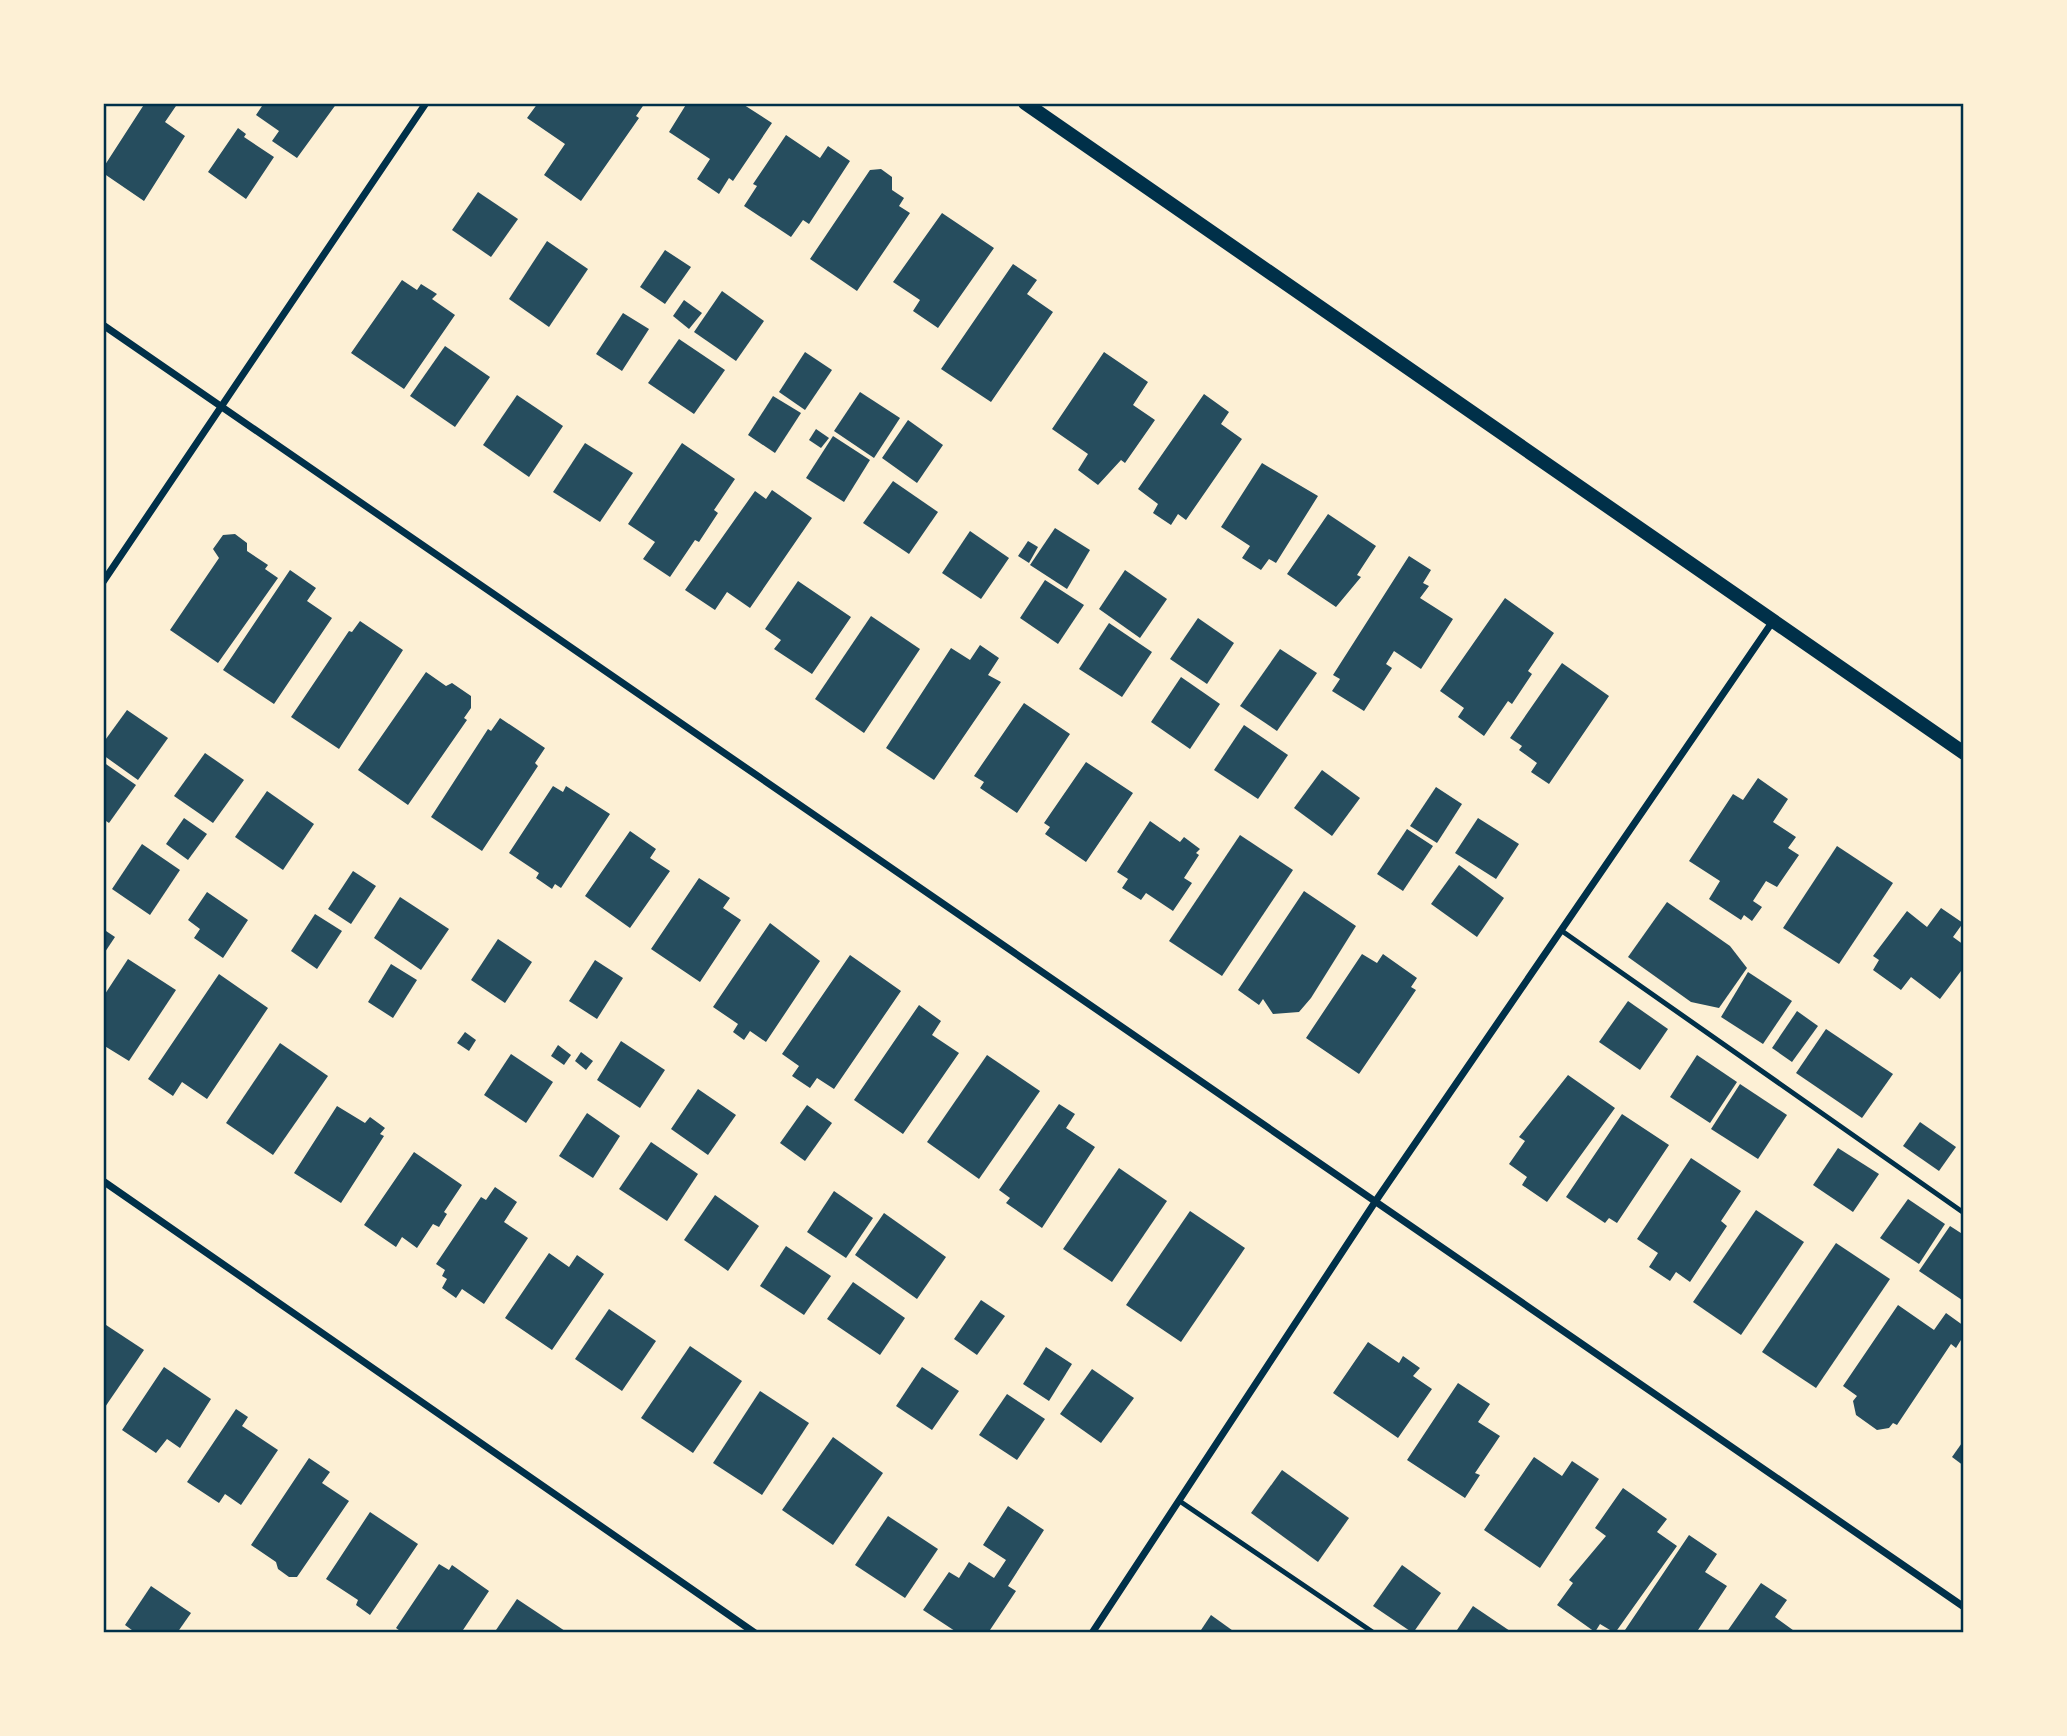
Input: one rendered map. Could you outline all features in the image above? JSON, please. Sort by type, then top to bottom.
[{"type":"main road","points":[[1025,103],[1964,753]]},
{"type":"street","points":[[103,582],[426,103]]},
{"type":"street","points":[[103,325],[1964,1607]]},
{"type":"street","points":[[1092,1633],[1181,1502],[1375,1202],[1773,621]]},
{"type":"street","points":[[103,1181],[755,1633]]},
{"type":"lane","points":[[1562,931],[1964,1213]]},
{"type":"lane","points":[[1181,1502],[1374,1633]]},
{"type":"building","points":[[145,103],[178,103],[165,122],[185,136],[144,201],[103,173],[103,168]]},
{"type":"building","points":[[264,103],[337,103],[297,158],[272,141],[279,131],[256,115]]},
{"type":"building","points":[[538,103],[645,103],[636,116],[639,118],[581,201],[544,175],[565,144],[527,118]]},
{"type":"building","points":[[687,103],[741,103],[772,123],[733,181],[729,178],[719,194],[697,179],[710,159],[669,132]]},
{"type":"building","points":[[238,128],[246,134],[244,137],[274,157],[246,199],[208,172]]},
{"type":"building","points":[[786,135],[820,158],[828,146],[850,161],[809,224],[803,220],[791,237],[744,206],[757,186],[753,184]]},
{"type":"building","points":[[881,169],[892,177],[892,190],[904,198],[899,206],[910,213],[857,291],[810,259],[870,170]]},
{"type":"building","points":[[478,192],[518,219],[491,257],[452,230]]},
{"type":"building","points":[[942,213],[994,248],[938,328],[913,311],[920,300],[893,282]]},
{"type":"building","points":[[547,241],[588,269],[549,327],[509,299]]},
{"type":"building","points":[[665,250],[691,267],[665,304],[640,287]]},
{"type":"building","points":[[1013,264],[1037,280],[1027,294],[1053,312],[991,402],[941,369]]},
{"type":"building","points":[[402,280],[417,290],[421,284],[437,294],[432,299],[455,315],[404,389],[351,353]]},
{"type":"building","points":[[722,291],[764,321],[736,361],[694,332]]},
{"type":"building","points":[[684,300],[702,313],[689,329],[673,316]]},
{"type":"building","points":[[623,313],[649,329],[622,371],[596,354]]},
{"type":"building","points":[[679,339],[725,370],[694,414],[648,383]]},
{"type":"building","points":[[445,346],[490,377],[455,427],[410,396]]},
{"type":"building","points":[[805,352],[832,370],[805,410],[779,392]]},
{"type":"building","points":[[1104,352],[1148,382],[1133,405],[1155,420],[1125,463],[1121,460],[1098,485],[1078,470],[1088,454],[1052,429]]},
{"type":"building","points":[[860,392],[900,418],[874,458],[834,431]]},
{"type":"building","points":[[1204,394],[1229,412],[1221,424],[1242,439],[1186,520],[1178,514],[1171,525],[1153,513],[1158,504],[1138,489]]},
{"type":"building","points":[[517,395],[563,426],[529,477],[483,445]]},
{"type":"building","points":[[773,396],[801,413],[775,453],[748,435]]},
{"type":"building","points":[[908,420],[943,445],[917,483],[882,458]]},
{"type":"building","points":[[816,429],[829,438],[821,448],[809,440]]},
{"type":"building","points":[[833,436],[870,460],[844,502],[806,478]]},
{"type":"building","points":[[585,443],[633,473],[600,522],[553,492]]},
{"type":"building","points":[[682,443],[735,479],[714,510],[718,513],[699,542],[695,540],[670,577],[643,559],[655,542],[628,524]]},
{"type":"building","points":[[1262,463],[1318,496],[1276,563],[1269,559],[1261,570],[1242,558],[1250,546],[1221,527]]},
{"type":"building","points":[[893,481],[938,512],[909,554],[863,523]]},
{"type":"building","points":[[772,490],[812,518],[750,608],[727,592],[715,610],[685,590],[755,491],[766,499]]},
{"type":"building","points":[[1328,514],[1376,546],[1357,575],[1361,577],[1336,607],[1287,574]]},
{"type":"building","points":[[1055,528],[1090,550],[1067,589],[1030,565]]},
{"type":"building","points":[[970,531],[1009,558],[981,599],[942,573]]},
{"type":"building","points":[[235,534],[247,543],[247,551],[268,565],[265,569],[278,578],[218,663],[170,630],[219,558],[213,549],[223,535]]},
{"type":"building","points":[[1028,541],[1038,547],[1029,563],[1018,556]]},
{"type":"building","points":[[1409,556],[1431,570],[1423,583],[1429,586],[1420,598],[1453,619],[1421,669],[1394,651],[1386,664],[1392,668],[1364,711],[1332,691],[1340,679],[1333,675]]},
{"type":"building","points":[[290,570],[316,588],[307,601],[332,618],[274,704],[223,670]]},
{"type":"building","points":[[1125,570],[1167,599],[1140,638],[1099,609]]},
{"type":"building","points":[[1045,580],[1084,605],[1058,644],[1020,618]]},
{"type":"building","points":[[798,581],[851,617],[812,674],[774,649],[781,640],[765,629]]},
{"type":"building","points":[[1505,598],[1554,633],[1528,671],[1532,674],[1512,704],[1508,701],[1484,736],[1458,717],[1464,708],[1440,691]]},
{"type":"building","points":[[871,616],[920,649],[864,733],[815,699]]},
{"type":"building","points":[[1198,618],[1234,643],[1207,684],[1170,659]]},
{"type":"building","points":[[360,621],[403,650],[339,749],[291,717],[349,631],[352,632]]},
{"type":"building","points":[[1109,623],[1152,652],[1122,697],[1079,669]]},
{"type":"building","points":[[980,645],[999,658],[988,675],[1001,682],[934,780],[886,748],[951,648],[970,660]]},
{"type":"building","points":[[1280,649],[1317,673],[1277,731],[1240,706]]},
{"type":"building","points":[[1562,663],[1609,696],[1549,784],[1531,772],[1537,763],[1519,750],[1522,746],[1510,738]]},
{"type":"building","points":[[426,672],[446,686],[452,683],[471,696],[471,708],[464,718],[467,720],[408,805],[358,770]]},
{"type":"building","points":[[1181,677],[1220,704],[1190,749],[1151,722]]},
{"type":"building","points":[[1024,703],[1070,734],[1017,813],[980,788],[984,782],[974,776]]},
{"type":"building","points":[[127,710],[168,738],[138,780],[103,755],[103,743]]},
{"type":"building","points":[[500,718],[545,748],[535,763],[538,766],[482,851],[431,817],[488,729],[491,731]]},
{"type":"building","points":[[1244,725],[1288,755],[1258,799],[1214,770]]},
{"type":"building","points":[[205,753],[244,780],[213,823],[174,796]]},
{"type":"building","points":[[103,762],[136,785],[109,823],[103,819]]},
{"type":"building","points":[[1086,762],[1133,793],[1086,862],[1045,834],[1050,827],[1044,823]]},
{"type":"building","points":[[1322,770],[1360,798],[1332,836],[1294,808]]},
{"type":"building","points":[[1758,778],[1788,799],[1773,822],[1796,837],[1788,848],[1799,855],[1777,887],[1766,881],[1753,901],[1762,907],[1752,921],[1744,915],[1741,920],[1709,899],[1720,881],[1689,861],[1733,794],[1743,800]]},
{"type":"building","points":[[553,786],[563,792],[566,786],[610,814],[561,888],[555,884],[552,889],[536,878],[539,873],[509,853]]},
{"type":"building","points":[[1436,787],[1462,804],[1437,843],[1410,826]]},
{"type":"building","points":[[267,791],[314,824],[283,870],[235,837]]},
{"type":"building","points":[[184,818],[207,834],[188,860],[166,844]]},
{"type":"building","points":[[1478,818],[1519,844],[1496,879],[1455,853]]},
{"type":"building","points":[[1150,821],[1180,842],[1184,837],[1200,849],[1184,878],[1192,883],[1173,911],[1146,893],[1141,900],[1122,888],[1128,879],[1117,872]]},
{"type":"building","points":[[1407,829],[1433,846],[1403,891],[1377,874]]},
{"type":"building","points":[[630,831],[656,849],[650,858],[670,871],[630,928],[585,896]]},
{"type":"building","points":[[1240,835],[1293,870],[1222,976],[1169,941]]},
{"type":"building","points":[[142,844],[180,870],[150,915],[112,889]]},
{"type":"building","points":[[1837,846],[1893,883],[1839,964],[1783,928]]},
{"type":"building","points":[[1459,865],[1504,898],[1477,937],[1431,904]]},
{"type":"building","points":[[353,871],[376,886],[351,924],[328,909]]},
{"type":"building","points":[[699,878],[730,898],[723,908],[741,920],[700,982],[651,949]]},
{"type":"building","points":[[1304,891],[1356,926],[1311,998],[1299,1012],[1273,1014],[1263,999],[1259,1005],[1238,990]]},
{"type":"building","points":[[207,892],[248,920],[223,958],[194,938],[200,929],[188,920]]},
{"type":"building","points":[[400,897],[449,929],[421,970],[374,938]]},
{"type":"building","points":[[1667,902],[1730,946],[1747,968],[1719,1008],[1691,1002],[1628,957]]},
{"type":"building","points":[[1941,908],[1963,923],[1953,937],[1964,945],[1964,967],[1940,999],[1911,977],[1901,990],[1873,970],[1879,960],[1873,956],[1907,911],[1927,927]]},
{"type":"building","points":[[315,914],[342,931],[317,969],[291,951]]},
{"type":"building","points":[[770,923],[820,961],[766,1042],[750,1031],[744,1040],[733,1032],[738,1024],[713,1007]]},
{"type":"building","points":[[103,929],[115,937],[103,955]]},
{"type":"building","points":[[498,939],[532,962],[505,1003],[471,980]]},
{"type":"building","points":[[1362,954],[1377,963],[1383,954],[1417,978],[1411,987],[1416,990],[1359,1074],[1306,1038]]},
{"type":"building","points":[[850,955],[901,991],[834,1089],[817,1078],[810,1088],[792,1076],[799,1066],[782,1054]]},
{"type":"building","points":[[128,959],[176,990],[129,1061],[103,1045],[103,997]]},
{"type":"building","points":[[595,960],[623,978],[597,1019],[569,1001]]},
{"type":"building","points":[[391,964],[417,980],[393,1018],[368,1002]]},
{"type":"building","points":[[1748,972],[1792,1001],[1763,1044],[1721,1017]]},
{"type":"building","points":[[219,974],[268,1008],[207,1099],[182,1082],[173,1096],[148,1079]]},
{"type":"building","points":[[1628,1001],[1668,1029],[1640,1070],[1599,1042]]},
{"type":"building","points":[[919,1005],[941,1021],[932,1035],[959,1053],[903,1134],[854,1100]]},
{"type":"building","points":[[1797,1011],[1818,1026],[1792,1062],[1772,1048]]},
{"type":"building","points":[[1826,1029],[1893,1074],[1862,1118],[1796,1073]]},
{"type":"building","points":[[465,1032],[476,1040],[469,1051],[457,1043]]},
{"type":"building","points":[[621,1041],[665,1070],[640,1108],[597,1080]]},
{"type":"building","points":[[280,1043],[328,1076],[273,1155],[226,1123]]},
{"type":"building","points":[[558,1045],[571,1055],[564,1065],[551,1056]]},
{"type":"building","points":[[581,1052],[593,1061],[586,1070],[575,1061]]},
{"type":"building","points":[[511,1054],[553,1082],[526,1123],[484,1095]]},
{"type":"building","points":[[987,1055],[1040,1091],[979,1179],[927,1142]]},
{"type":"building","points":[[1697,1055],[1737,1082],[1710,1123],[1670,1097]]},
{"type":"building","points":[[1568,1075],[1615,1108],[1547,1202],[1522,1185],[1527,1177],[1509,1164],[1525,1141],[1519,1137]]},
{"type":"building","points":[[1740,1084],[1787,1115],[1758,1159],[1711,1129]]},
{"type":"building","points":[[698,1089],[736,1115],[708,1155],[671,1129]]},
{"type":"building","points":[[1059,1104],[1075,1114],[1066,1128],[1095,1147],[1042,1228],[1006,1203],[1010,1198],[999,1190]]},
{"type":"building","points":[[807,1105],[832,1123],[805,1161],[780,1143]]},
{"type":"building","points":[[337,1106],[365,1123],[370,1117],[385,1128],[380,1134],[384,1136],[341,1203],[294,1173]]},
{"type":"building","points":[[587,1113],[620,1136],[593,1178],[559,1156]]},
{"type":"building","points":[[1622,1114],[1669,1145],[1617,1223],[1609,1218],[1605,1223],[1566,1197]]},
{"type":"building","points":[[1920,1122],[1956,1147],[1939,1171],[1903,1146]]},
{"type":"building","points":[[651,1142],[698,1174],[667,1221],[619,1189]]},
{"type":"building","points":[[1838,1148],[1879,1174],[1853,1212],[1813,1185]]},
{"type":"building","points":[[414,1152],[462,1185],[444,1212],[447,1214],[439,1227],[433,1224],[417,1248],[402,1237],[396,1247],[364,1225]]},
{"type":"building","points":[[1691,1158],[1741,1191],[1721,1221],[1727,1226],[1690,1282],[1676,1272],[1670,1281],[1649,1267],[1658,1253],[1637,1239]]},
{"type":"building","points":[[1119,1168],[1167,1201],[1112,1282],[1063,1249]]},
{"type":"building","points":[[495,1187],[517,1202],[504,1222],[528,1238],[484,1304],[462,1289],[456,1298],[442,1288],[447,1279],[442,1276],[445,1270],[436,1264],[481,1197],[486,1200]]},
{"type":"building","points":[[834,1191],[873,1218],[846,1258],[807,1232]]},
{"type":"building","points":[[715,1195],[759,1226],[728,1271],[684,1240]]},
{"type":"building","points":[[1908,1199],[1945,1224],[1919,1264],[1880,1238]]},
{"type":"building","points":[[1756,1210],[1804,1242],[1741,1335],[1693,1302]]},
{"type":"building","points":[[1190,1211],[1245,1248],[1181,1342],[1126,1305]]},
{"type":"building","points":[[884,1213],[946,1257],[917,1299],[855,1255]]},
{"type":"building","points":[[1950,1226],[1964,1235],[1962,1300],[1919,1271]]},
{"type":"building","points":[[1836,1243],[1890,1279],[1816,1388],[1762,1352]]},
{"type":"building","points":[[786,1246],[831,1276],[804,1315],[760,1286]]},
{"type":"building","points":[[549,1253],[569,1267],[577,1255],[604,1274],[552,1350],[505,1318]]},
{"type":"building","points":[[853,1282],[905,1318],[880,1355],[827,1319]]},
{"type":"building","points":[[981,1300],[1005,1316],[977,1355],[954,1339]]},
{"type":"building","points":[[1898,1305],[1934,1330],[1946,1313],[1964,1326],[1964,1335],[1956,1348],[1951,1344],[1897,1425],[1893,1423],[1889,1428],[1877,1430],[1856,1415],[1853,1401],[1857,1396],[1843,1386]]},
{"type":"building","points":[[609,1309],[656,1341],[622,1391],[575,1359]]},
{"type":"building","points":[[103,1323],[144,1350],[103,1410]]},
{"type":"building","points":[[1368,1342],[1399,1363],[1403,1356],[1420,1368],[1413,1376],[1432,1389],[1398,1438],[1333,1393]]},
{"type":"building","points":[[690,1346],[742,1381],[693,1453],[641,1418]]},
{"type":"building","points":[[1046,1347],[1072,1364],[1049,1401],[1023,1384]]},
{"type":"building","points":[[164,1367],[211,1399],[180,1448],[167,1439],[156,1453],[122,1430]]},
{"type":"building","points":[[922,1367],[959,1391],[932,1430],[896,1406]]},
{"type":"building","points":[[1092,1369],[1134,1398],[1101,1443],[1060,1414]]},
{"type":"building","points":[[1458,1383],[1490,1404],[1478,1422],[1500,1436],[1475,1473],[1480,1475],[1465,1498],[1407,1460]]},
{"type":"building","points":[[760,1391],[809,1423],[762,1495],[713,1463]]},
{"type":"building","points":[[1007,1394],[1045,1419],[1017,1460],[979,1435]]},
{"type":"building","points":[[236,1409],[248,1417],[242,1426],[278,1450],[241,1505],[225,1494],[219,1503],[187,1482]]},
{"type":"building","points":[[833,1437],[883,1473],[833,1545],[782,1510]]},
{"type":"building","points":[[1964,1440],[1964,1466],[1952,1457]]},
{"type":"building","points":[[1534,1457],[1562,1476],[1572,1461],[1599,1479],[1540,1568],[1484,1530]]},
{"type":"building","points":[[309,1458],[330,1472],[322,1483],[349,1501],[297,1577],[289,1577],[278,1569],[276,1562],[251,1545]]},
{"type":"building","points":[[1282,1470],[1349,1518],[1318,1562],[1251,1513]]},
{"type":"building","points":[[1623,1488],[1667,1519],[1657,1532],[1677,1546],[1615,1633],[1600,1624],[1595,1632],[1557,1605],[1573,1583],[1569,1580],[1606,1536],[1595,1528]]},
{"type":"building","points":[[1008,1506],[1044,1530],[1008,1586],[1016,1591],[988,1633],[958,1633],[923,1610],[949,1572],[959,1578],[969,1562],[994,1578],[1006,1560],[983,1545]]},
{"type":"building","points":[[370,1512],[418,1544],[370,1615],[356,1605],[358,1600],[326,1579]]},
{"type":"building","points":[[888,1516],[938,1549],[905,1598],[855,1565]]},
{"type":"building","points":[[1689,1535],[1717,1554],[1705,1572],[1727,1586],[1696,1633],[1623,1633]]},
{"type":"building","points":[[439,1564],[449,1570],[452,1565],[489,1591],[461,1633],[403,1633],[396,1628]]},
{"type":"building","points":[[1402,1565],[1441,1593],[1413,1633],[1373,1606]]},
{"type":"building","points":[[1761,1583],[1787,1600],[1775,1617],[1797,1633],[1726,1633]]},
{"type":"building","points":[[151,1586],[191,1613],[177,1633],[136,1633],[125,1625]]},
{"type":"building","points":[[517,1599],[565,1631],[494,1633]]},
{"type":"building","points":[[1473,1606],[1513,1633],[1455,1633]]},
{"type":"building","points":[[1211,1615],[1236,1633],[1199,1633]]}]
